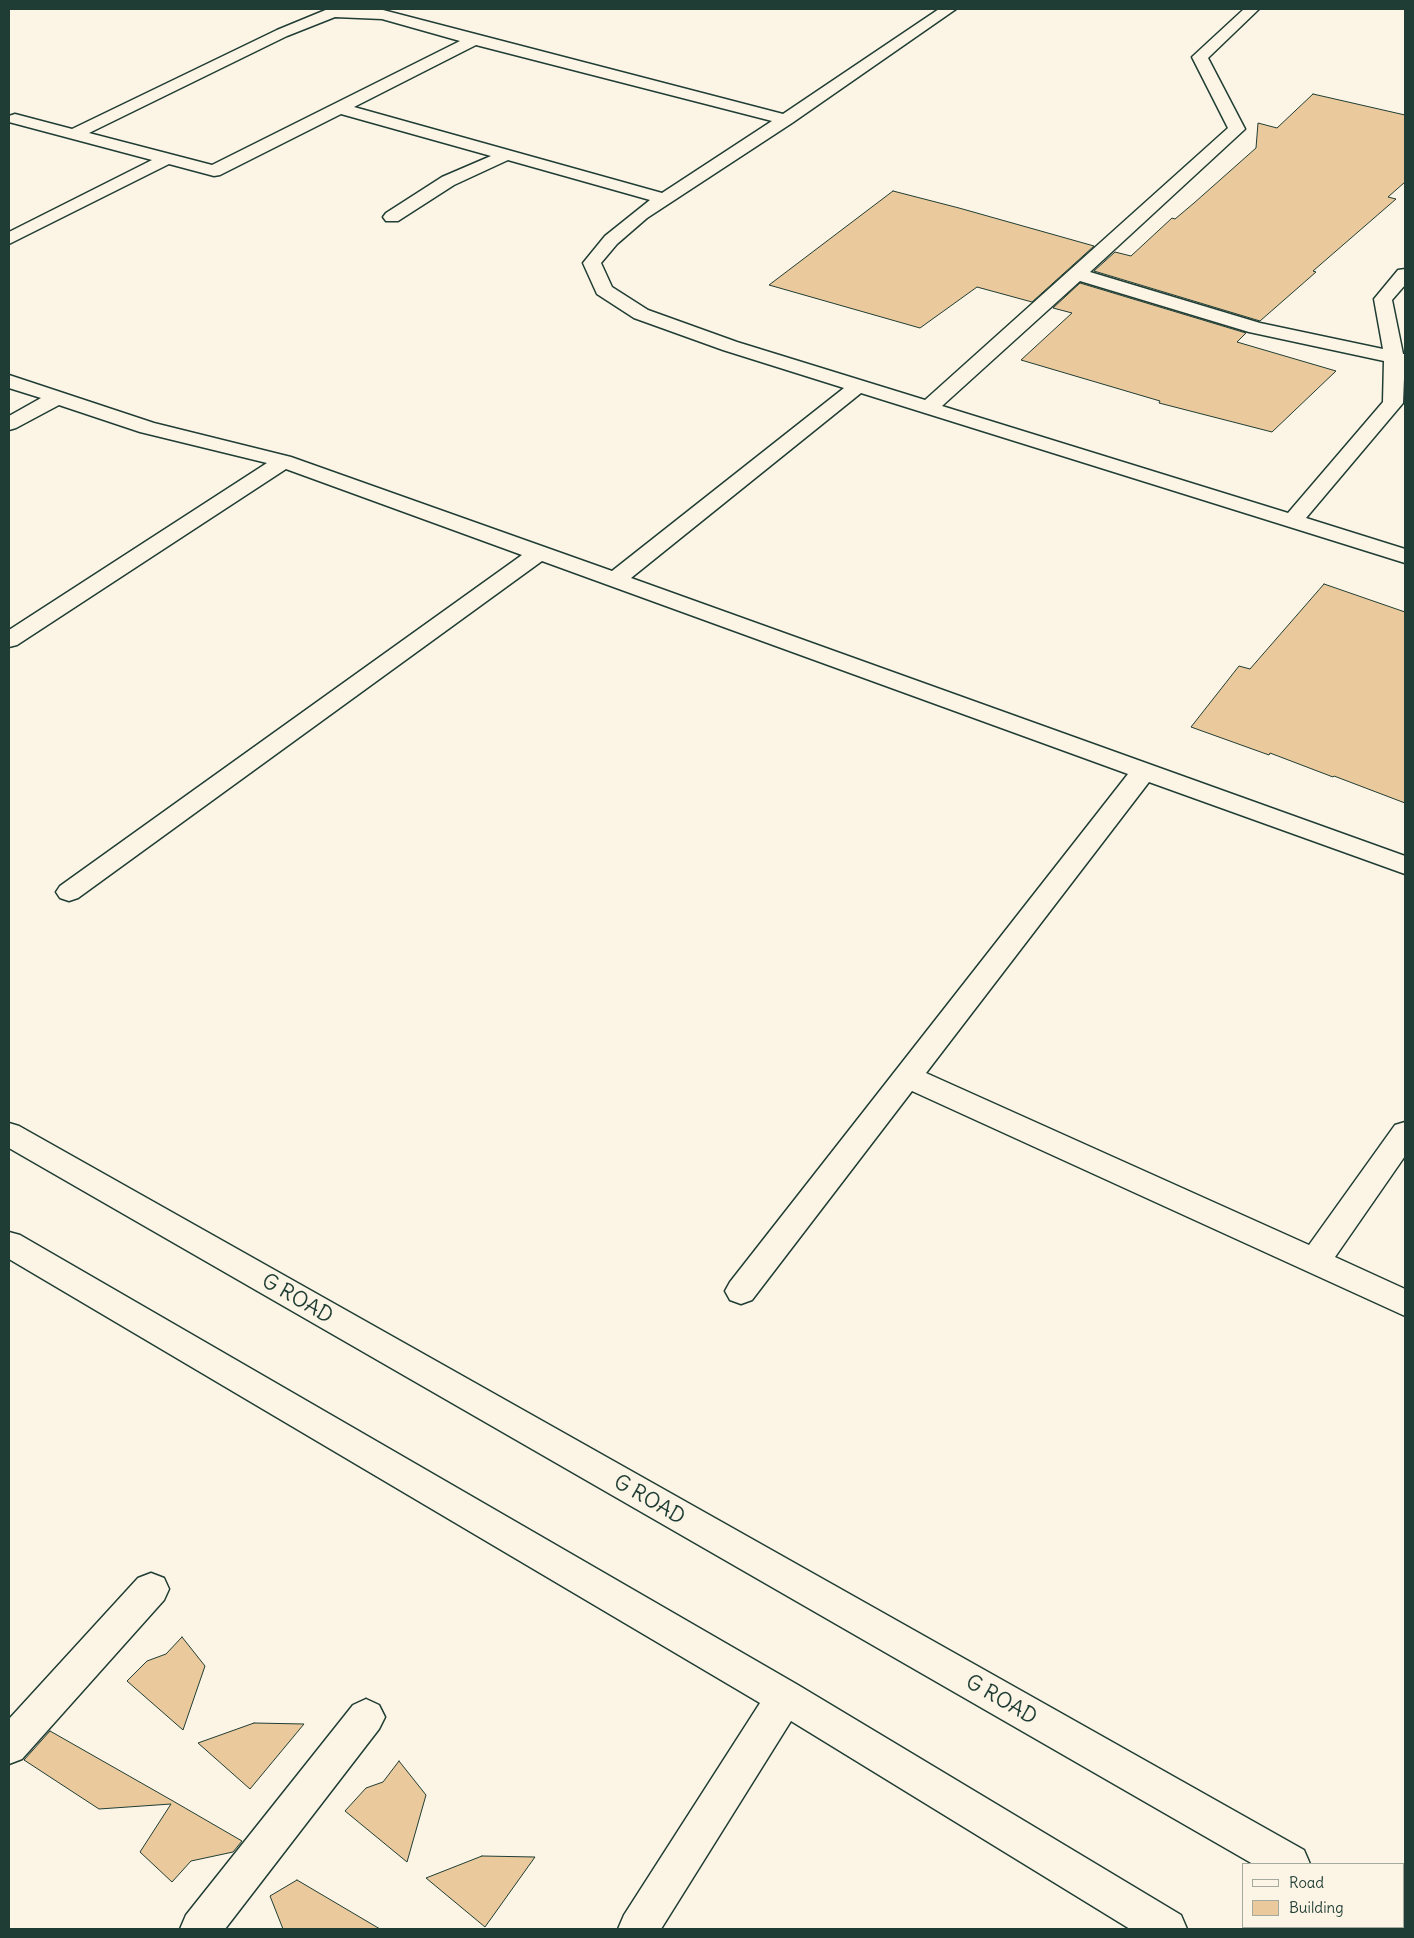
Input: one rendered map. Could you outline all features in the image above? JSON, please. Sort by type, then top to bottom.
[{"type":"street","points":[[949,9],[786,120],[641,214],[610,240],[592,264],[604,290],[641,314],[730,346],[1405,556]]},
{"type":"street","points":[[928,408],[1237,129],[1200,57],[1252,9]]},
{"type":"street","points":[[74,134],[282,33],[333,12],[383,16],[786,120]]},
{"type":"street","points":[[15,119],[214,171],[474,40]]},
{"type":"street","points":[[339,108],[664,199]]},
{"type":"street","points":[[392,217],[448,181],[506,155]]},
{"type":"street","points":[[9,239],[167,159]]},
{"type":"street","points":[[1076,274],[1256,328],[1400,359]]},
{"type":"street","points":[[1292,521],[1393,403],[1400,359],[1383,299],[1405,274]]},
{"type":"street","points":[[9,381],[147,428],[284,460],[1405,865]]},
{"type":"street","points":[[615,580],[857,387]]},
{"type":"street","points":[[9,424],[58,398]]},
{"type":"street","points":[[9,640],[284,460]]},
{"type":"street","points":[[69,892],[539,553]]},
{"type":"street","points":[[741,1291],[1144,771]]},
{"type":"street","points":[[908,1077],[1405,1303]]},
{"type":"street","points":[[1314,1262],[1405,1133]]},
{"type":"street","name":"G ROAD","points":[[9,1134],[1288,1863]]},
{"type":"street","points":[[9,1244],[785,1696],[1167,1929]]},
{"type":"street","points":[[9,1746],[151,1589]]},
{"type":"street","points":[[638,1929],[785,1696]]},
{"type":"street","points":[[200,1929],[366,1717]]},
{"type":"building","points":[[1313,94],[1405,115],[1405,182],[1388,197],[1396,199],[1313,271],[1316,272],[1260,321],[1094,271],[1115,252],[1131,256],[1172,218],[1175,219],[1256,148],[1258,123],[1277,128]]},
{"type":"building","points":[[893,191],[1094,246],[1032,302],[977,287],[920,328],[769,285]]},
{"type":"building","points":[[1080,283],[1246,333],[1237,342],[1336,371],[1272,432],[1159,403],[1160,401],[1021,360],[1072,313],[1053,308]]},
{"type":"building","points":[[1324,584],[1405,612],[1405,803],[1270,753],[1269,755],[1191,727],[1239,666],[1250,669]]},
{"type":"building","points":[[182,1637],[205,1666],[183,1730],[127,1681],[147,1661],[166,1654]]},
{"type":"building","points":[[254,1723],[304,1724],[250,1789],[198,1743]]},
{"type":"building","points":[[50,1731],[242,1841],[233,1852],[191,1861],[172,1882],[140,1852],[171,1804],[99,1809],[24,1760]]},
{"type":"building","points":[[399,1761],[426,1795],[407,1862],[345,1811],[366,1788],[383,1782]]},
{"type":"building","points":[[482,1856],[535,1857],[485,1927],[426,1878]]},
{"type":"building","points":[[297,1880],[380,1929],[283,1929],[270,1896]]}]
